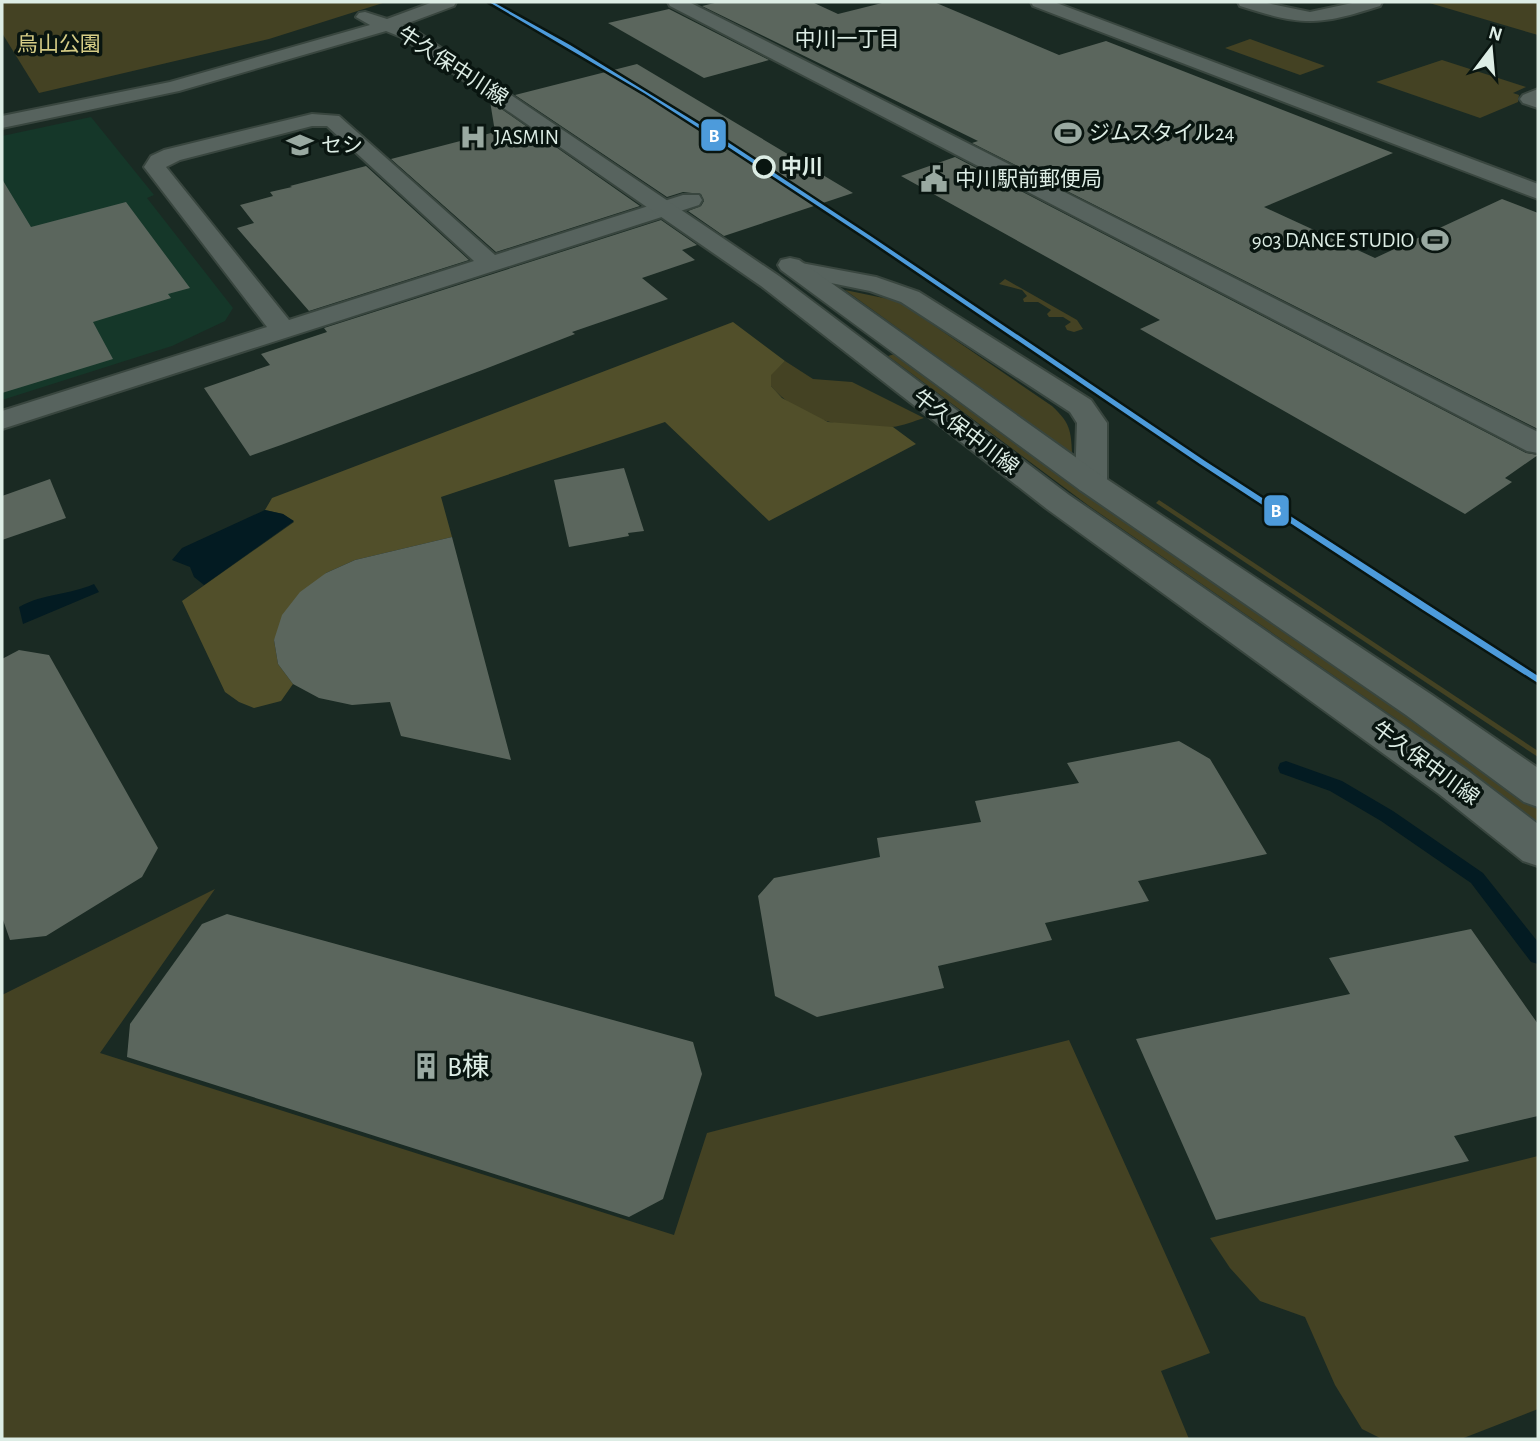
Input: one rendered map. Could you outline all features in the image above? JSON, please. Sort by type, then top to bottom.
[{"type":"street","name":"牛久保中川線","points":[[448,2],[393,13],[407,33],[678,204],[796,269],[1091,483],[1419,705],[1538,790]]},
{"type":"street","points":[[676,2],[1538,444]]},
{"type":"street","points":[[1039,2],[1538,192]]},
{"type":"street","points":[[1246,2],[1290,16],[1316,19],[1374,2]]},
{"type":"street","points":[[2,109],[193,65],[393,13]]},
{"type":"street","points":[[2,122],[172,86],[271,60],[393,13]]},
{"type":"street","points":[[1538,95],[1530,99],[1538,102]]},
{"type":"street","points":[[283,330],[155,167],[159,161],[172,155],[312,120],[332,120],[490,263]]},
{"type":"street","name":"牛久保中川線","points":[[678,204],[770,281],[1058,502],[1453,782],[1538,848]]},
{"type":"street","points":[[2,420],[678,204]]},
{"type":"street","points":[[796,269],[876,285],[910,296],[1081,407],[1092,423],[1091,483]]},
{"type":"shaded area","points":[[91,117],[154,195],[147,198],[233,308],[225,321],[172,346],[2,400],[2,136]]},
{"type":"shaded area","points":[[733,322],[785,361],[771,375],[771,386],[782,398],[828,422],[893,427],[916,444],[769,521],[665,422],[441,497],[452,537],[355,560],[326,573],[274,640],[278,664],[293,684],[281,701],[254,708],[225,692],[182,601],[294,522],[283,514],[265,510],[272,498]]},
{"type":"green space","name":"烏山公園","points":[[2,2],[386,2],[269,39],[39,93],[2,33]]},
{"type":"green space","points":[[1426,2],[1538,2],[1538,35]]},
{"type":"green space","points":[[1250,39],[1325,66],[1300,75],[1225,48]]},
{"type":"green space","points":[[1442,60],[1526,87],[1513,93],[1519,95],[1518,102],[1480,118],[1376,82]]},
{"type":"green space","points":[[1005,279],[1077,320],[1083,329],[1074,332],[1067,330],[1065,326],[1071,322],[1063,317],[1049,317],[1047,314],[1051,310],[1038,302],[1024,302],[1023,299],[1027,296],[1022,290],[999,284]]},
{"type":"green space","points":[[845,290],[898,301],[1052,406],[1068,427],[1072,454]]},
{"type":"green space","points":[[895,354],[1494,775],[1538,808],[1538,824],[1402,723],[1089,506],[888,356]]},
{"type":"green space","points":[[785,361],[813,379],[852,382],[924,418],[896,426],[876,428],[842,425],[810,415],[782,397],[771,386],[771,374]]},
{"type":"green space","points":[[1159,500],[1538,751],[1538,757],[1156,503]]},
{"type":"green space","points":[[215,889],[100,1053],[674,1235],[707,1133],[1069,1040],[1210,1353],[1161,1371],[1189,1439],[2,1439],[2,995]]},
{"type":"green space","points":[[1538,1156],[1538,1409],[1461,1439],[1382,1439],[1362,1429],[1335,1385],[1305,1317],[1260,1301],[1230,1268],[1210,1238]]},
{"type":"water","points":[[265,510],[283,514],[294,521],[204,585],[194,577],[190,567],[172,560],[182,548]]},
{"type":"water","points":[[94,584],[99,592],[23,624],[19,607],[28,602]]},
{"type":"building","points":[[719,2],[812,2],[838,14],[886,2],[934,2],[1059,55],[1106,41],[1393,153],[1264,207],[1375,258],[1502,199],[1538,213],[1538,429],[972,143],[978,141],[702,6]]},
{"type":"building","points":[[669,9],[769,60],[704,78],[608,23]]},
{"type":"building","points":[[637,64],[853,193],[724,236],[688,211],[701,206],[704,201],[701,194],[683,192],[667,197],[515,95]]},
{"type":"building","points":[[490,101],[640,206],[496,252],[391,159],[495,132]]},
{"type":"building","points":[[955,157],[1526,453],[1538,455],[1505,478],[1512,482],[1465,514],[1140,329],[1160,320],[901,176]]},
{"type":"building","points":[[366,166],[469,260],[309,311],[237,228],[254,223],[240,205],[273,196],[270,192]]},
{"type":"building","points":[[2,179],[31,227],[126,202],[190,288],[168,294],[171,298],[93,322],[113,359],[2,393]]},
{"type":"building","points":[[661,220],[697,245],[682,250],[695,260],[642,278],[668,299],[572,332],[575,334],[281,445],[250,456],[204,388],[270,365],[261,354],[327,332],[324,328]]},
{"type":"building","points":[[624,468],[644,531],[569,547],[554,480]]},
{"type":"building","points":[[50,479],[66,518],[2,540],[2,496]]},
{"type":"building","points":[[452,537],[511,760],[401,736],[390,702],[352,705],[319,698],[293,684],[278,664],[274,640],[282,615],[300,592],[326,573],[355,560]]},
{"type":"building","points":[[19,650],[49,655],[158,848],[142,877],[46,936],[10,940],[2,917],[2,659]]},
{"type":"building","points":[[1179,741],[1210,759],[1267,854],[1138,881],[1149,901],[1045,923],[1052,940],[938,966],[944,988],[817,1017],[775,996],[758,896],[774,878],[880,857],[877,838],[981,822],[975,801],[1079,783],[1067,763]]},
{"type":"building","name":"B棟","points":[[227,914],[693,1042],[702,1074],[663,1199],[629,1217],[127,1057],[130,1024],[202,924]]},
{"type":"building","points":[[1471,929],[1538,1024],[1538,1116],[1454,1136],[1469,1161],[1216,1220],[1136,1039],[1350,994],[1329,958]]},
{"type":"waterway","points":[[1286,768],[1336,786],[1387,816],[1477,878],[1538,956]]},
{"type":"transit line","name":"B","points":[[491,2],[569,46],[721,140],[1314,536],[1538,680]]},
{"type":"place","name":"ジムスタイル24","points":[[1068,133]]},
{"type":"place","name":"JASMIN","points":[[473,137]]},
{"type":"place","name":"セシ","points":[[300,145]]},
{"type":"place","name":"中川","points":[[764,167]]},
{"type":"place","name":"中川駅前郵便局","points":[[934,179]]},
{"type":"place","name":"903 DANCE STUDIO","points":[[1435,240]]},
{"type":"place","name":"B棟","points":[[426,1066]]},
{"type":"district","name":"中川一丁目","points":[[847,39]]}]
